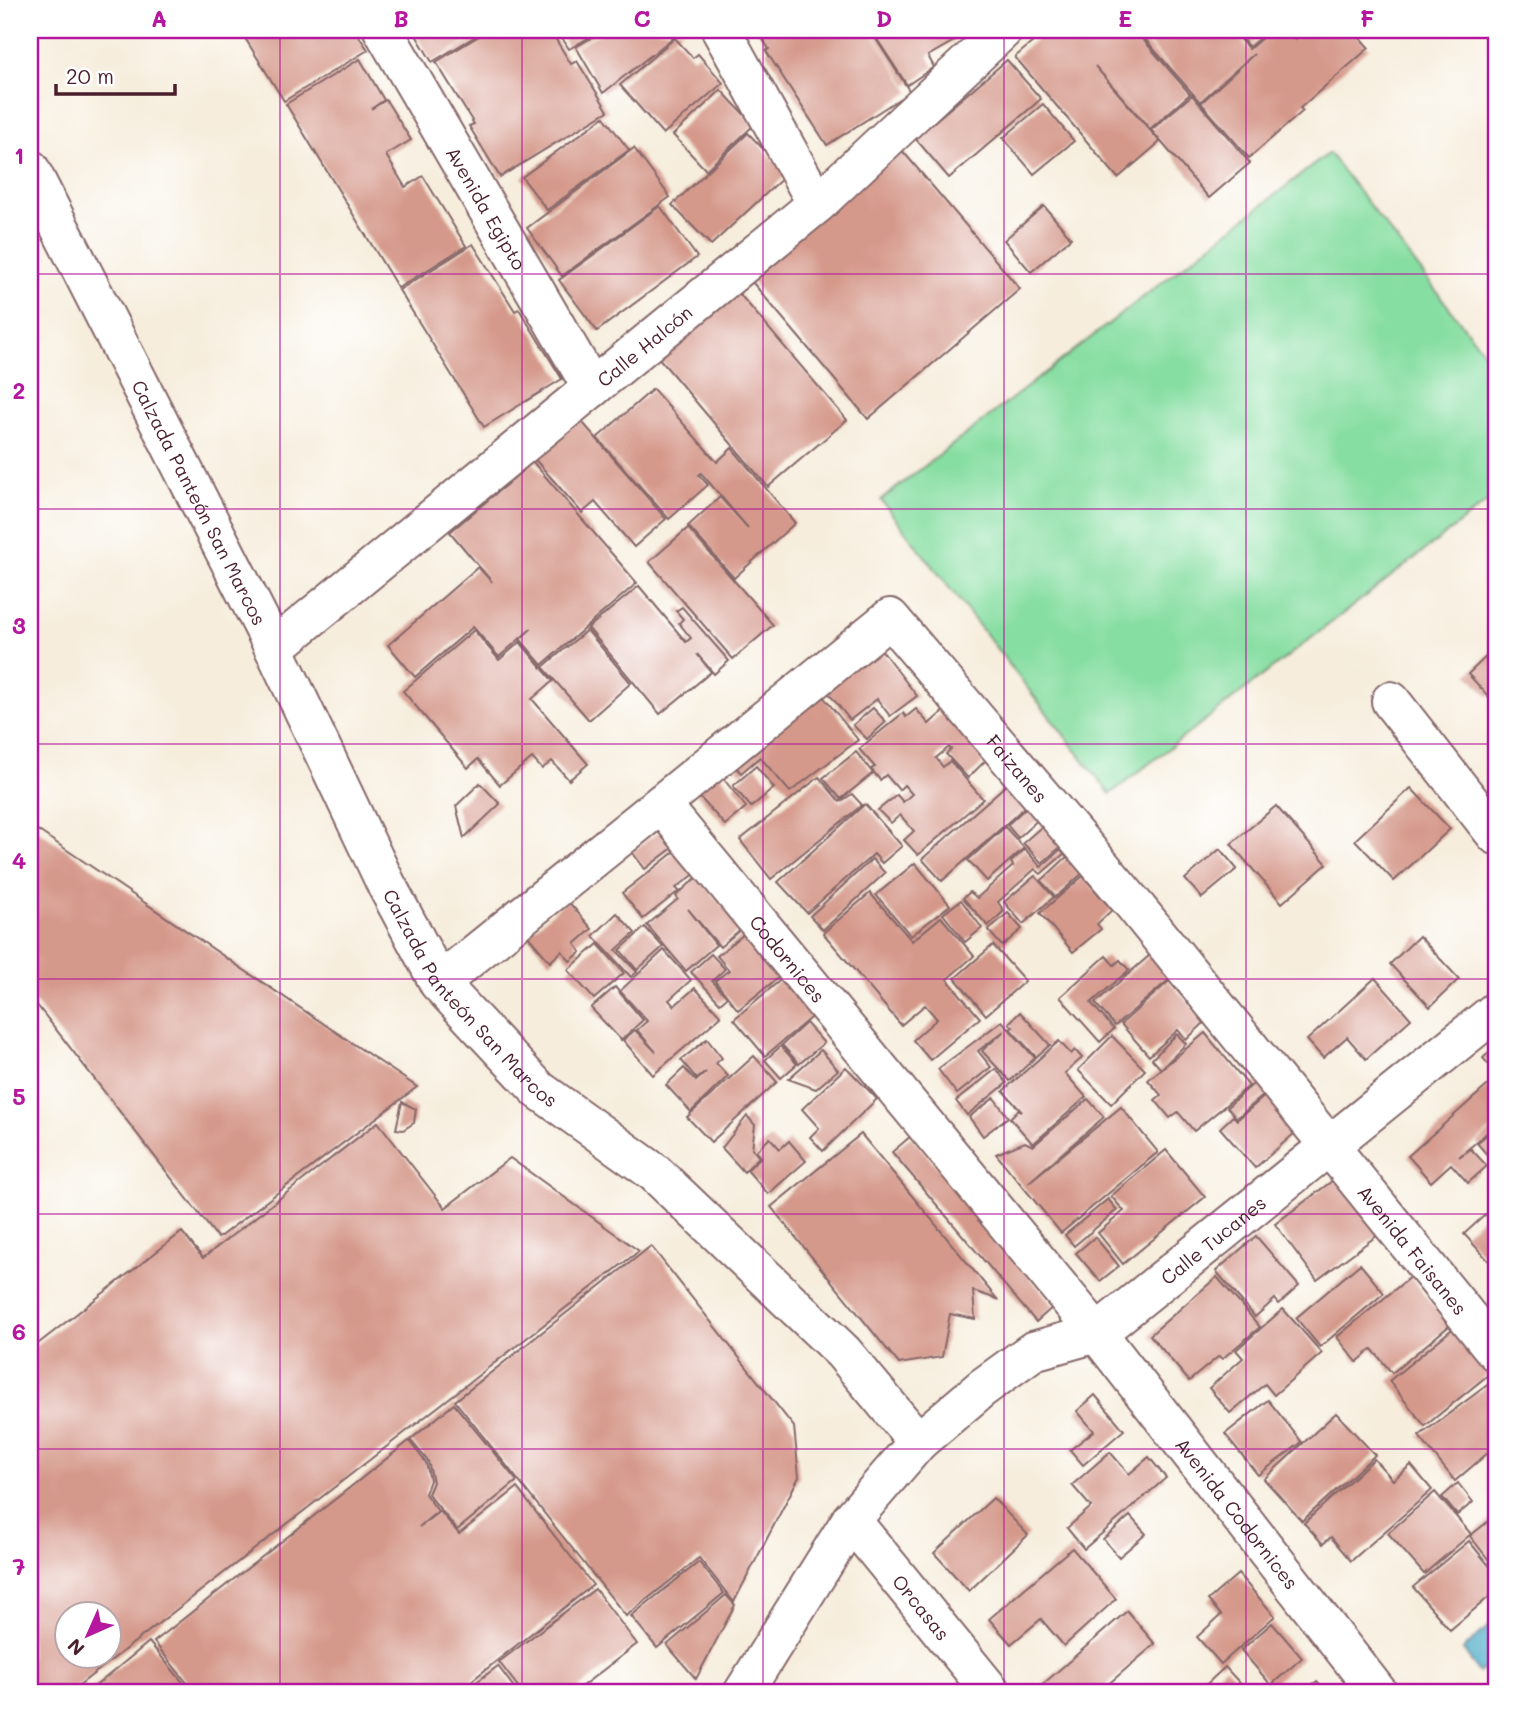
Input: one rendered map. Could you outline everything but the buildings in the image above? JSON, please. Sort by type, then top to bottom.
[{"type":"street","name":"Avenida Egipto","points":[[383,30],[592,388]]},
{"type":"street","points":[[720,30],[817,204]]},
{"type":"street","name":"Calle Halcón","points":[[274,648],[817,204],[1003,30]]},
{"type":"street","name":"Calzada Panteón San Marcos","points":[[30,169],[274,648],[386,884],[439,983],[539,1090],[655,1173],[843,1352],[918,1442]]},
{"type":"street","name":"Faizanes","points":[[661,804],[890,618],[1135,906],[1330,1146]]},
{"type":"street","points":[[1391,701],[1496,835]]},
{"type":"street","points":[[439,983],[661,804]]},
{"type":"street","name":"Codornices","points":[[661,804],[1097,1333]]},
{"type":"street","name":"Calle Tucanes","points":[[918,1442],[982,1388],[1033,1351],[1097,1333],[1496,1011]]},
{"type":"street","name":"Avenida Faisanes","points":[[1330,1146],[1496,1352]]},
{"type":"street","name":"Avenida Codornices","points":[[1097,1333],[1378,1693]]},
{"type":"street","points":[[743,1693],[851,1520],[918,1442]]},
{"type":"street","name":"Orcasas","points":[[851,1520],[992,1693]]},
{"type":"green space","points":[[1329,153],[1496,368],[1496,495],[1110,794],[881,500]]},
{"type":"water","points":[[1496,1619],[1496,1659],[1479,1673],[1463,1650]]}]
